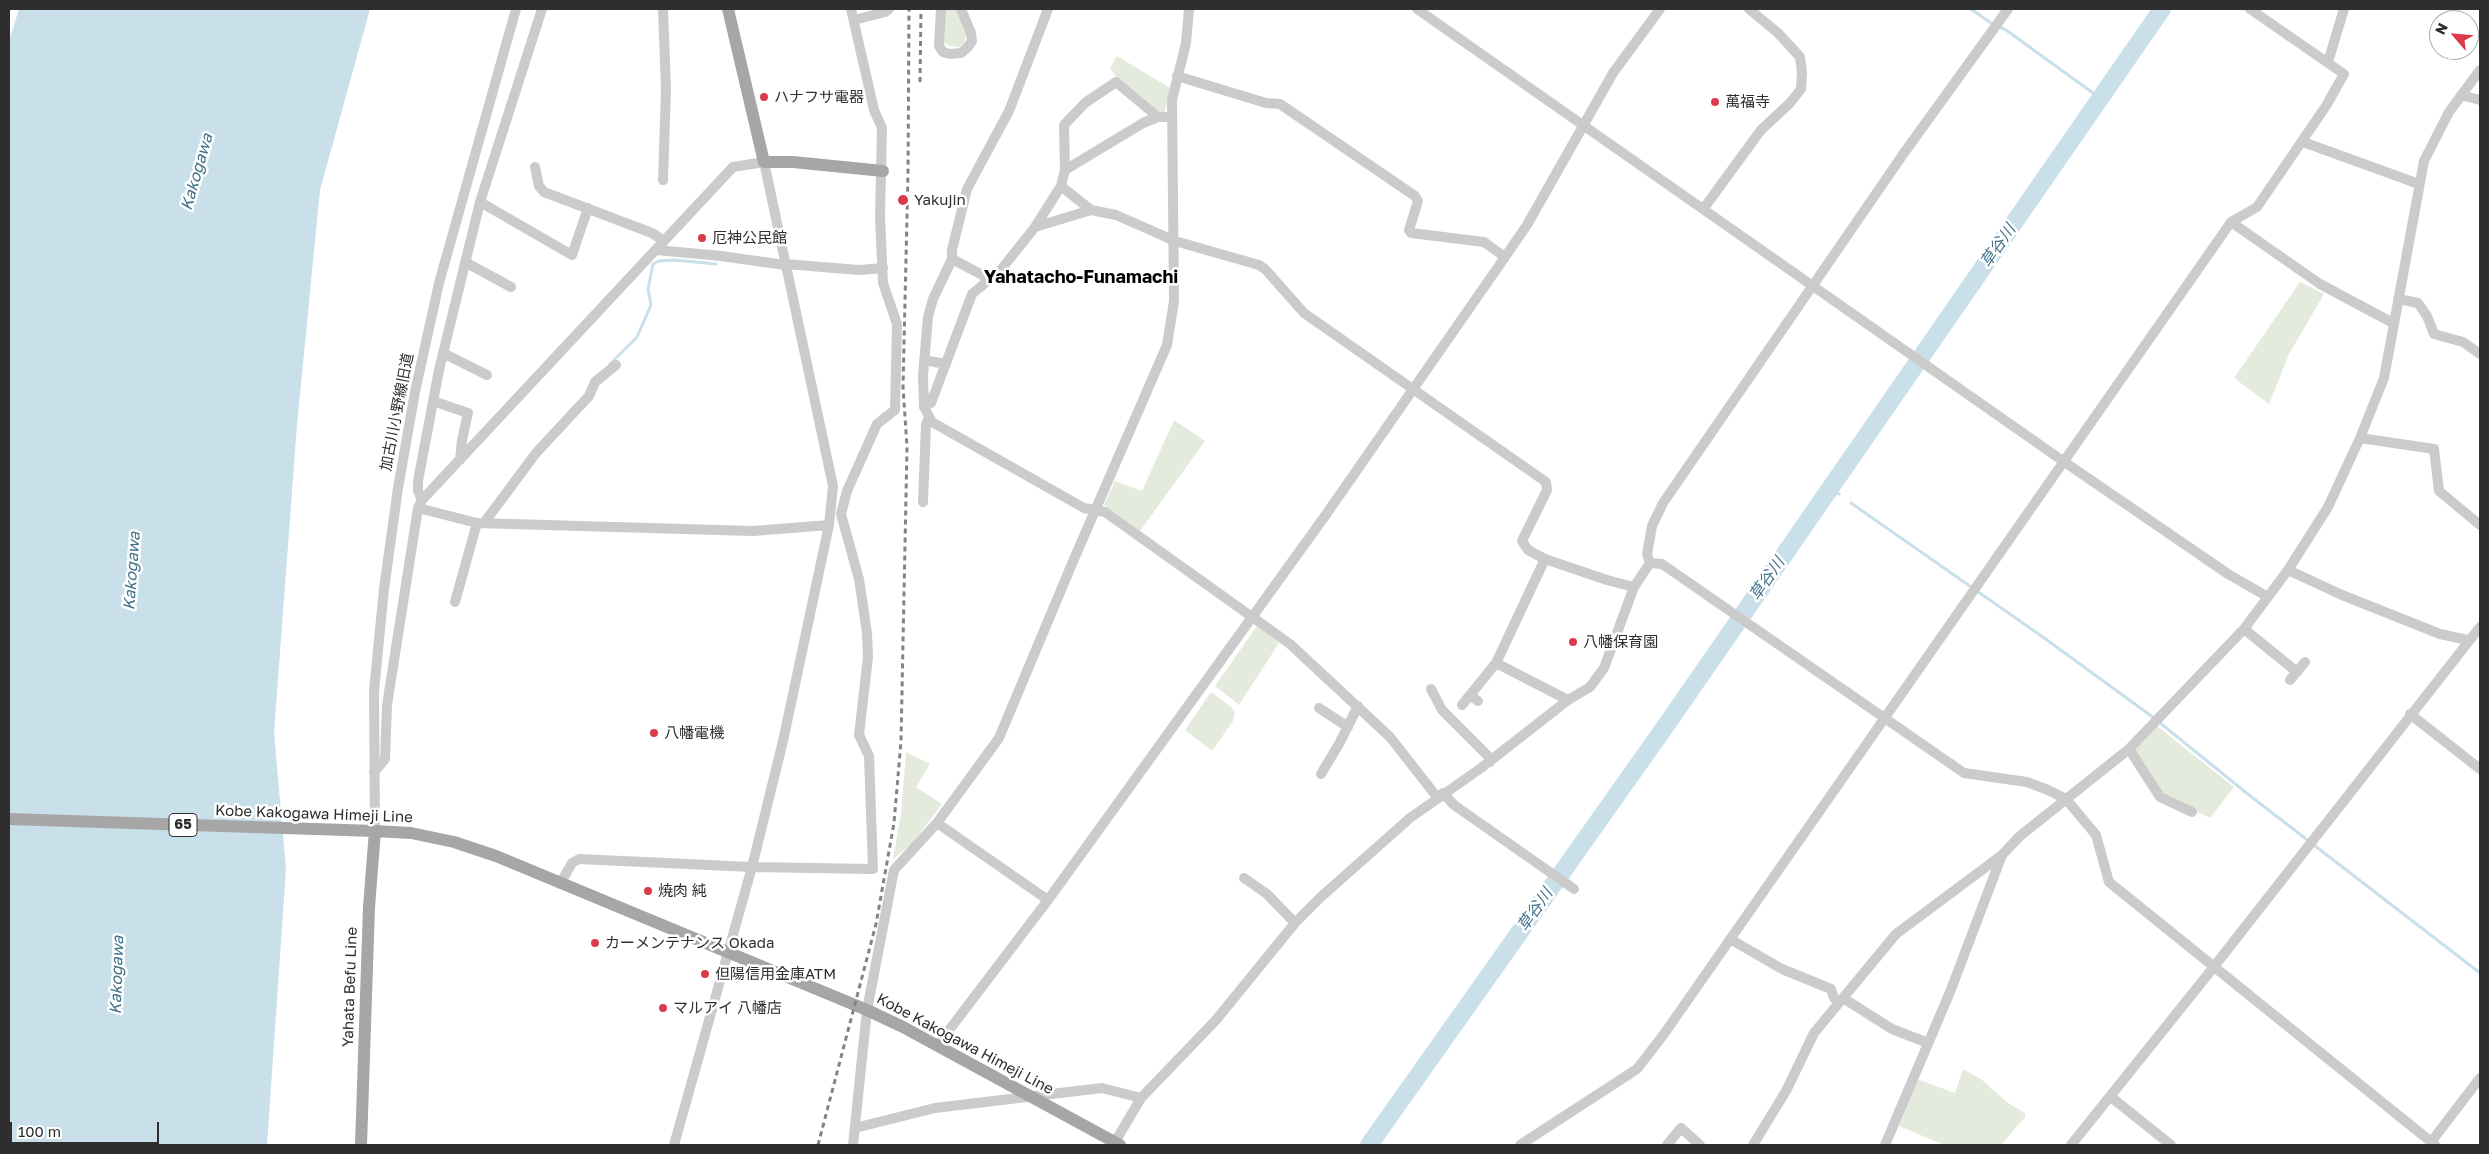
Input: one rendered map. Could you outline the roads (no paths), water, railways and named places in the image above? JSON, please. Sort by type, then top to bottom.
[{"type":"main road","points":[[728,9],[764,162],[793,162],[883,171]]},
{"type":"main road","name":"Kobe Kakogawa Himeji Line","points":[[9,819],[357,830],[411,833],[454,842],[496,856],[867,1010],[1118,1144]]},
{"type":"main road","name":"Yahata Befu Line","points":[[361,1145],[368,907],[375,831]]},
{"type":"street","name":"加古川小野線旧道","points":[[375,831],[374,691],[384,590],[398,488],[415,392],[439,283],[516,9]]},
{"type":"street","points":[[374,772],[385,759],[387,705],[420,504],[418,481],[443,353],[480,202],[542,9]]},
{"type":"street","points":[[663,9],[666,89],[663,180]]},
{"type":"street","points":[[560,884],[572,863],[580,858],[752,867],[873,869],[869,756],[859,735],[865,684],[867,633],[859,579],[841,514],[847,491],[877,424],[895,410],[897,324],[883,283],[880,217],[883,171],[882,128],[874,110],[851,9]]},
{"type":"street","points":[[854,20],[885,12],[889,9]]},
{"type":"street","points":[[940,11],[939,46],[943,52],[961,53],[972,41],[972,33],[961,9]]},
{"type":"street","points":[[1048,9],[1009,111],[968,189],[952,250],[952,259],[933,298],[928,317],[924,360],[924,404],[929,417],[932,422],[1075,504],[1105,512],[1254,617],[1290,644],[1358,706],[1390,737],[1440,795],[1574,889]]},
{"type":"street","points":[[853,1145],[867,1010],[894,870],[936,823],[1000,738],[1167,345],[1174,301],[1175,241],[1172,117],[1177,76],[1186,44],[1189,9]]},
{"type":"street","points":[[1417,9],[1813,284],[2063,461],[2228,574],[2268,597]]},
{"type":"street","points":[[937,1046],[1048,900],[1254,617],[1413,390],[1526,225],[1582,124],[1613,73],[1660,9]]},
{"type":"street","points":[[1704,208],[1762,130],[1801,88],[1802,72],[1800,57],[1778,33],[1749,9]]},
{"type":"street","points":[[1650,563],[1647,554],[1652,526],[1663,503],[1813,284],[2008,9]]},
{"type":"street","points":[[1520,1145],[1637,1069],[1664,1034],[2231,222],[2257,207],[2303,142],[2344,74],[2250,9]]},
{"type":"street","points":[[2328,62],[2344,9]]},
{"type":"street","points":[[1753,1145],[1786,1091],[1814,1033],[1896,934],[2002,855],[2020,836],[2128,749],[2244,629],[2288,570],[2328,507],[2360,438],[2384,378],[2424,162],[2449,112],[2480,70]]},
{"type":"street","points":[[1177,76],[1266,104],[1280,104],[1415,196],[1418,201],[1409,230],[1412,233],[1484,242],[1505,257]]},
{"type":"street","points":[[924,404],[931,403],[969,301],[976,289],[996,276],[1036,227],[1061,186],[1065,170],[1064,125],[1085,103],[1116,82],[1158,117]]},
{"type":"street","points":[[2461,95],[2480,100]]},
{"type":"street","points":[[1065,170],[1143,123],[1158,117],[1172,117]]},
{"type":"street","points":[[2303,142],[2419,184]]},
{"type":"street","points":[[420,504],[733,167],[764,162],[833,486],[829,525],[783,741],[729,953],[674,1145]]},
{"type":"street","points":[[535,167],[538,186],[544,192],[652,233],[664,241]]},
{"type":"street","points":[[1061,186],[1091,210],[1116,216],[1175,241],[1258,264],[1265,269],[1304,313],[1546,482],[1547,490],[1522,541],[1528,550],[1545,559],[1634,587]]},
{"type":"street","points":[[480,202],[572,255],[588,208]]},
{"type":"street","points":[[1036,227],[1091,210]]},
{"type":"street","points":[[2231,222],[2320,284],[2393,323]]},
{"type":"street","points":[[656,250],[859,270],[883,268]]},
{"type":"street","points":[[952,259],[990,279]]},
{"type":"street","points":[[465,262],[511,287]]},
{"type":"street","points":[[2398,299],[2418,303],[2427,316],[2434,334],[2463,342],[2480,354]]},
{"type":"street","points":[[443,353],[487,375]]},
{"type":"street","points":[[924,360],[946,364]]},
{"type":"street","points":[[455,602],[480,523],[536,453],[590,396],[595,382],[616,365]]},
{"type":"street","points":[[433,401],[468,413],[460,460]]},
{"type":"street","points":[[924,502],[926,425],[929,417]]},
{"type":"street","points":[[2360,438],[2434,449],[2439,491],[2480,525]]},
{"type":"street","points":[[420,504],[480,523],[753,531],[829,525]]},
{"type":"street","points":[[830,513],[841,514]]},
{"type":"street","points":[[1462,705],[1474,698],[1496,663],[1545,559]]},
{"type":"street","points":[[1118,1144],[1141,1098],[1216,1020],[1295,923],[1322,896],[1410,818],[1440,795],[1490,762],[1568,700],[1590,687],[1604,668],[1634,587],[1650,563]]},
{"type":"street","points":[[1650,563],[1662,564],[1720,606],[1964,773],[2026,782],[2048,790],[2066,800],[2096,835],[2109,882],[2433,1144],[2480,1078]]},
{"type":"street","points":[[2288,570],[2342,595],[2440,634],[2468,640]]},
{"type":"street","points":[[2071,1145],[2213,968],[2480,627]]},
{"type":"street","points":[[2244,629],[2297,672]]},
{"type":"street","points":[[2290,680],[2305,662]]},
{"type":"street","points":[[1496,663],[1568,700]]},
{"type":"street","points":[[1431,689],[1442,710],[1488,756],[1490,762]]},
{"type":"street","points":[[1320,774],[1348,727],[1358,706]]},
{"type":"street","points":[[1319,708],[1348,727]]},
{"type":"street","points":[[2410,714],[2480,768]]},
{"type":"street","points":[[2128,749],[2160,797],[2192,812]]},
{"type":"street","points":[[936,823],[1048,900]]},
{"type":"street","points":[[1885,1145],[1950,992],[2002,855]]},
{"type":"street","points":[[1244,878],[1267,894],[1295,923]]},
{"type":"street","points":[[1730,938],[1782,969],[1831,989],[1834,998],[1892,1029],[1928,1043]]},
{"type":"street","points":[[856,1128],[934,1108],[1032,1098],[1102,1088],[1141,1098]]},
{"type":"street","points":[[2111,1097],[2171,1145]]},
{"type":"street","points":[[1667,1145],[1681,1128],[1700,1145]]},
{"type":"water","name":"Kakogawa","points":[[19,9],[370,9],[320,190],[297,425],[274,732],[286,869],[267,1145],[9,1145],[9,41]]},
{"type":"waterway","points":[[1971,9],[1991,23],[2006,30],[2100,98]]},
{"type":"waterway","name":"草谷川","points":[[1369,1145],[1667,724],[2162,9]]},
{"type":"waterway","points":[[610,364],[637,337],[651,305],[648,289],[653,264],[659,261],[674,260],[716,264]]},
{"type":"waterway","points":[[1828,488],[1839,494]]},
{"type":"waterway","points":[[1851,503],[2047,640],[2154,718],[2249,795],[2480,973]]},
{"type":"railway","points":[[818,1145],[876,924],[894,823],[901,741],[907,447],[903,387],[908,174],[909,9]]},
{"type":"railway","points":[[920,82],[921,9]]},
{"type":"place","name":"ハナフサ電器","points":[[764,97]]},
{"type":"place","name":"萬福寺","points":[[1715,102]]},
{"type":"place","name":"Yakujin","points":[[903,200]]},
{"type":"place","name":"厄神公民館","points":[[702,238]]},
{"type":"place","name":"八幡保育園","points":[[1573,642]]},
{"type":"place","name":"八幡電機","points":[[654,733]]},
{"type":"place","name":"焼肉 純","points":[[648,891]]},
{"type":"place","name":"カーメンテナンス Okada","points":[[595,943]]},
{"type":"place","name":"但陽信用金庫ATM","points":[[705,974]]},
{"type":"place","name":"マルアイ 八幡店","points":[[663,1008]]},
{"type":"district","name":"Yahatacho-Funamachi","points":[[1081,277]]}]
